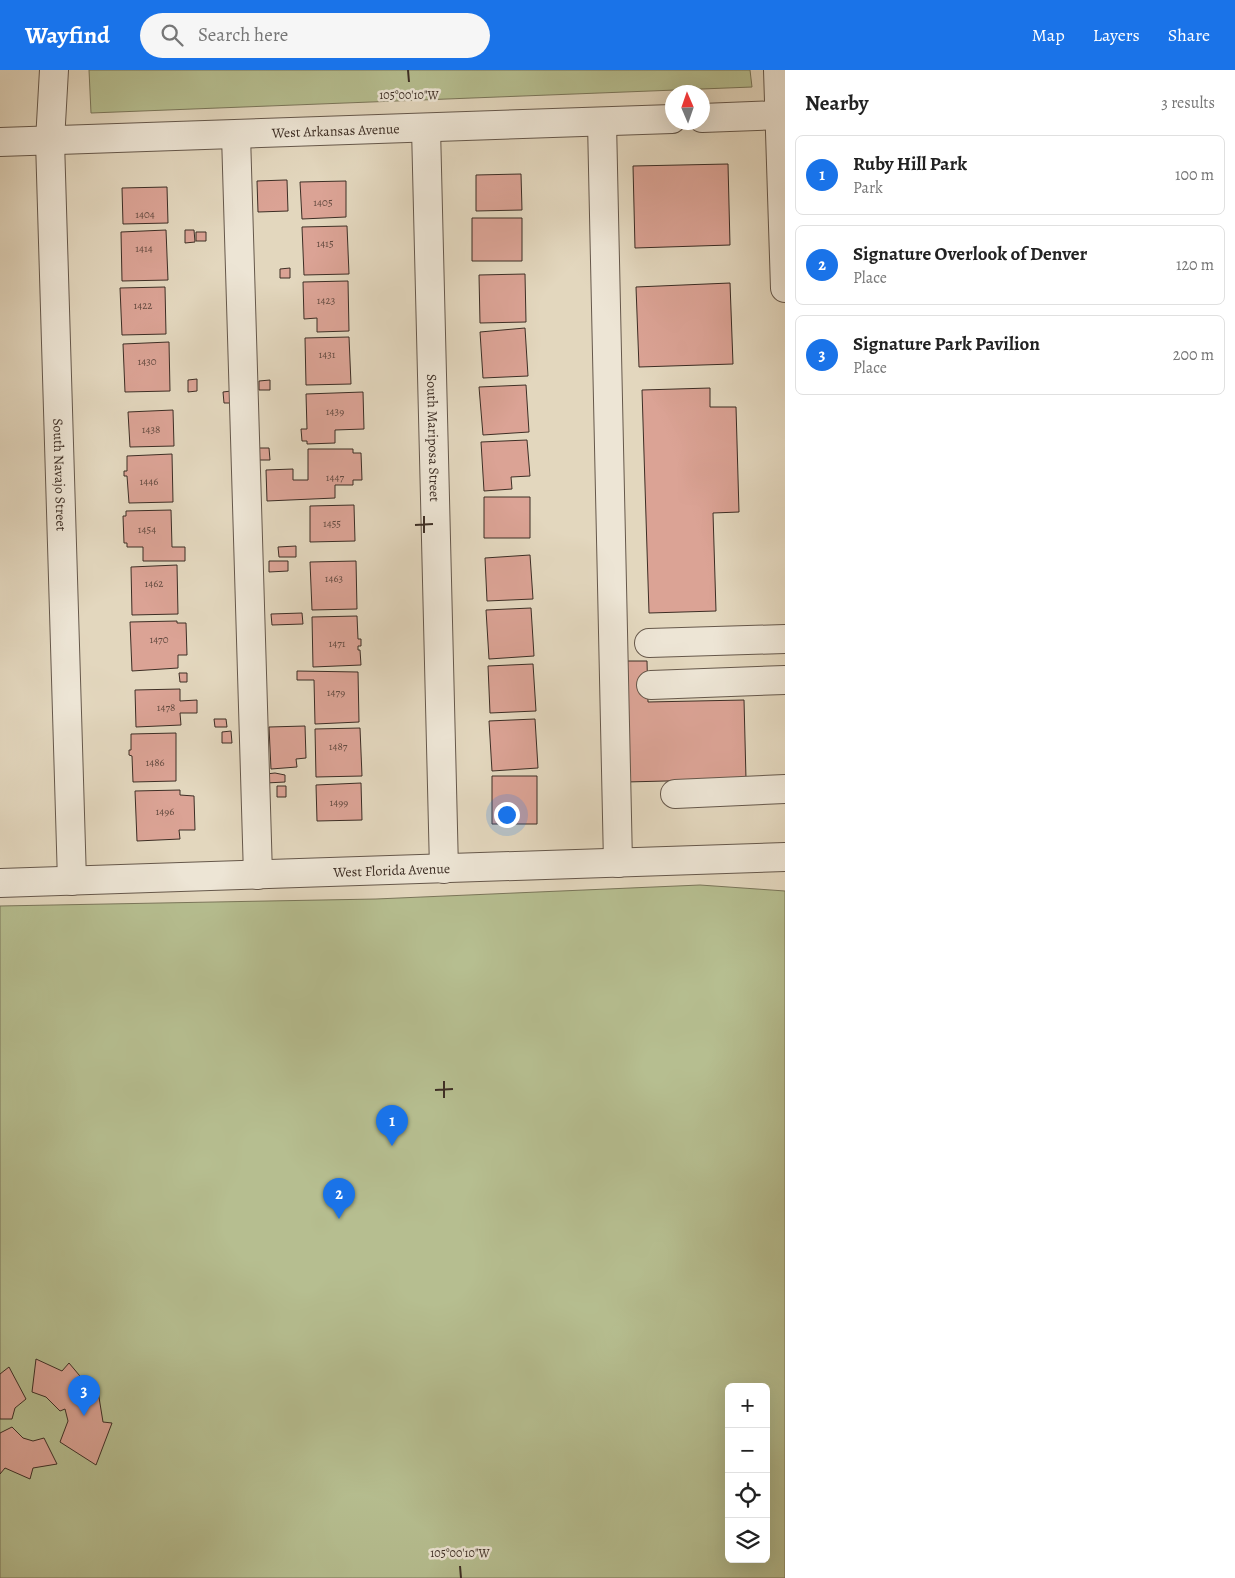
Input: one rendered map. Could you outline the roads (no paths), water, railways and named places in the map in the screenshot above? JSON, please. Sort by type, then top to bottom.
[{"type":"street","name":"South Navajo Street","points":[[54,70],[50,141],[72,881]]},
{"type":"street","points":[[778,70],[785,288]]},
{"type":"street","points":[[710,118],[780,115]]},
{"type":"street","name":"West Arkansas Avenue","points":[[0,142],[665,119]]},
{"type":"street","points":[[602,122],[618,863]]},
{"type":"street","name":"South Mariposa Street","points":[[426,128],[444,868]]},
{"type":"street","points":[[236,135],[258,875]]},
{"type":"street","points":[[649,644],[785,639]]},
{"type":"street","points":[[651,685],[785,680]]},
{"type":"street","points":[[675,794],[785,790]]},
{"type":"street","name":"West Florida Avenue","points":[[0,883],[785,857]]},
{"type":"place","name":"Ruby Hill Park","points":[[392,1146]]},
{"type":"place","name":"Signature Overlook of Denver","points":[[339,1219]]},
{"type":"place","name":"Signature Park Pavilion","points":[[84,1416]]}]
